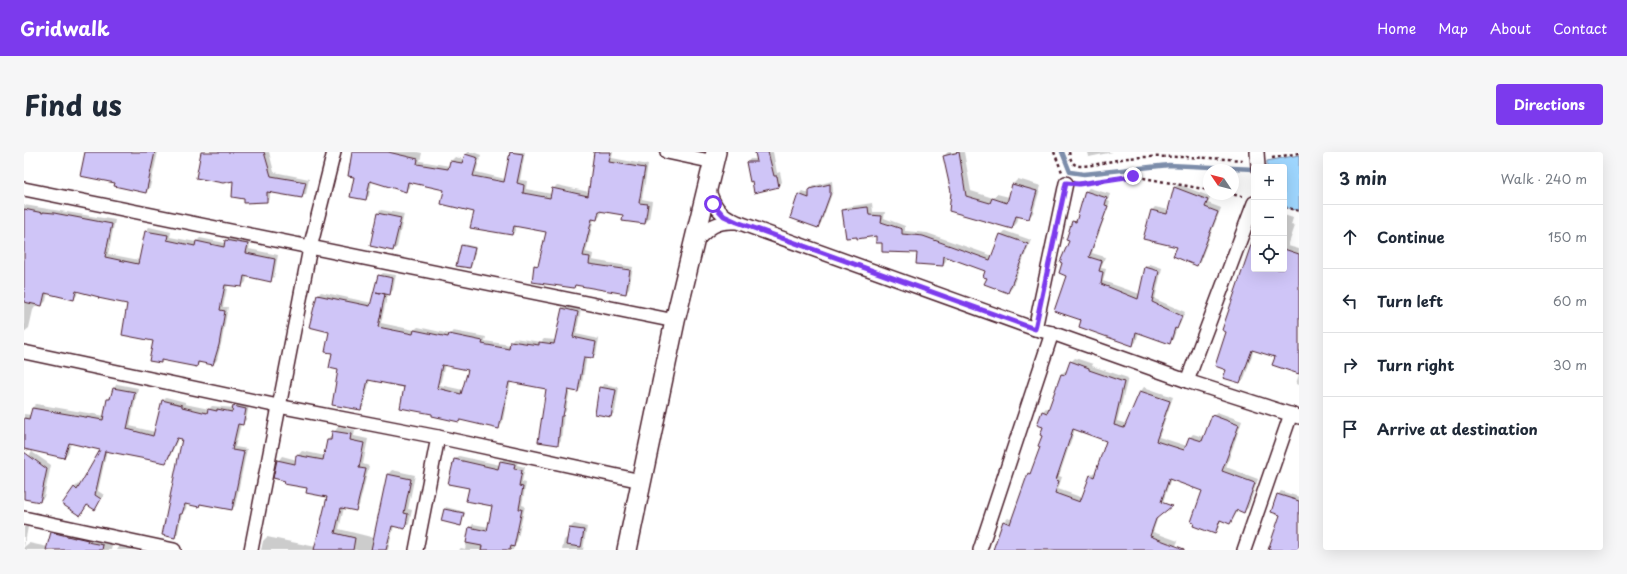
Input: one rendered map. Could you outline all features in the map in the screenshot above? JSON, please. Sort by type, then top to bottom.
[{"type":"street","points":[[251,550],[310,248],[334,152]]},
{"type":"street","points":[[627,550],[675,321],[715,157],[667,152]]},
{"type":"street","points":[[1035,329],[1066,183]]},
{"type":"street","points":[[708,187],[713,204],[724,216],[737,222],[1035,329],[1052,333],[1187,381],[1295,415],[1244,550]]},
{"type":"street","points":[[24,189],[675,321]]},
{"type":"street","points":[[1187,381],[1251,211]]},
{"type":"street","points":[[694,243],[708,229],[723,222],[737,222]]},
{"type":"street","points":[[980,550],[1052,333]]},
{"type":"street","points":[[24,352],[278,406],[438,437],[642,481]]},
{"type":"street","points":[[416,550],[438,437]]},
{"type":"street","points":[[24,518],[174,550]]},
{"type":"path","points":[[1054,152],[1066,183],[1079,184],[1133,176],[1203,189]]},
{"type":"path","points":[[1069,152],[1072,161],[1076,166],[1084,166],[1127,158],[1175,157],[1258,160],[1299,153]]},
{"type":"path","points":[[1287,208],[1299,211]]},
{"type":"water","points":[[1299,155],[1299,211],[1287,208],[1287,164],[1267,164],[1267,161]]},
{"type":"building","points":[[85,152],[155,152],[146,193],[114,186],[115,183],[80,176]]},
{"type":"building","points":[[201,152],[264,152],[271,176],[306,182],[302,198],[267,192],[267,202],[244,203],[244,199],[232,197],[233,181],[223,183],[196,178]]},
{"type":"building","points":[[352,152],[388,152],[418,159],[417,164],[448,169],[450,161],[462,163],[465,154],[478,158],[473,176],[504,182],[510,152],[523,154],[517,183],[524,185],[523,193],[550,198],[552,188],[588,196],[594,152],[611,152],[609,162],[645,168],[639,203],[648,204],[645,224],[622,221],[623,215],[599,211],[597,220],[592,219],[583,256],[590,257],[589,264],[630,270],[626,294],[575,285],[574,288],[532,282],[534,265],[538,266],[546,232],[514,226],[512,235],[470,228],[474,212],[441,204],[444,190],[408,182],[406,192],[370,181],[366,200],[350,197],[354,177],[348,176]]},
{"type":"building","points":[[755,152],[768,152],[774,176],[777,176],[779,187],[754,193],[746,162],[757,162]]},
{"type":"building","points":[[959,152],[966,196],[990,203],[992,198],[1007,203],[1012,184],[1037,191],[1029,219],[1016,216],[1012,229],[949,211],[951,192],[943,156]]},
{"type":"building","points":[[830,184],[830,195],[818,228],[790,218],[798,194],[809,198],[809,189]]},
{"type":"building","points":[[1174,187],[1203,198],[1203,200],[1208,200],[1205,207],[1218,212],[1197,266],[1173,256],[1177,247],[1143,239],[1151,210],[1167,214]]},
{"type":"building","points":[[1085,191],[1107,198],[1105,205],[1108,206],[1089,257],[1102,261],[1099,271],[1103,272],[1101,284],[1138,299],[1145,267],[1159,271],[1152,302],[1182,316],[1177,329],[1175,328],[1170,344],[1136,332],[1133,346],[1079,327],[1081,320],[1054,311],[1066,276],[1059,273],[1062,263],[1060,262],[1069,241],[1066,240],[1072,221],[1076,222]]},
{"type":"building","points":[[868,207],[869,215],[882,216],[881,222],[902,229],[902,234],[923,236],[990,260],[1000,234],[1028,244],[1008,293],[984,284],[987,278],[983,277],[985,271],[944,256],[943,266],[916,264],[917,253],[882,252],[882,243],[876,243],[876,236],[857,239],[857,237],[846,238],[842,210]]},
{"type":"building","points":[[24,209],[112,224],[105,257],[138,264],[145,231],[168,235],[167,240],[195,246],[196,241],[224,247],[225,240],[248,244],[246,253],[275,259],[271,282],[244,276],[242,287],[225,285],[220,310],[225,311],[219,345],[213,365],[198,362],[197,367],[161,360],[161,363],[149,361],[153,341],[122,335],[127,304],[98,298],[99,297],[76,291],[74,300],[45,293],[42,306],[24,302]]},
{"type":"building","points":[[377,213],[401,218],[393,251],[370,246]]},
{"type":"building","points":[[461,245],[475,248],[470,268],[456,266]]},
{"type":"building","points":[[1251,245],[1251,272],[1287,272],[1287,250],[1299,254],[1299,374],[1272,365],[1275,357],[1252,350],[1240,383],[1223,378],[1226,370],[1215,366],[1226,332],[1222,330]]},
{"type":"building","points":[[378,275],[393,278],[390,295],[376,292],[385,294],[378,327],[413,334],[414,330],[448,337],[449,334],[483,341],[482,344],[509,349],[510,341],[539,345],[539,342],[554,344],[562,308],[578,312],[573,337],[596,342],[593,358],[584,357],[578,392],[568,390],[563,416],[561,416],[558,445],[538,442],[546,389],[509,382],[499,429],[460,420],[459,422],[432,416],[432,414],[400,408],[404,387],[368,380],[361,410],[332,405],[338,370],[329,368],[332,353],[325,352],[329,332],[309,327],[317,295],[370,306]],"holes":[[[442,365],[468,370],[461,394],[437,388]]]},
{"type":"building","points":[[1070,361],[1089,368],[1089,370],[1124,382],[1114,425],[1124,428],[1140,391],[1170,401],[1156,441],[1184,450],[1189,437],[1202,441],[1212,415],[1239,425],[1222,471],[1255,483],[1244,513],[1237,510],[1230,524],[1220,520],[1215,534],[1193,526],[1194,523],[1191,522],[1202,491],[1169,479],[1161,502],[1172,506],[1156,519],[1150,536],[1184,550],[993,550],[1003,521],[1010,524],[1028,473],[1030,474],[1040,447],[1038,446],[1042,436],[1040,435],[1043,427],[1037,425],[1042,411],[1047,413],[1061,374],[1065,375]],"holes":[[[1073,429],[1106,441],[1094,477],[1090,475],[1080,502],[1055,493],[1059,481],[1056,480]]]},
{"type":"building","points":[[599,387],[616,390],[611,417],[595,414]]},
{"type":"building","points":[[113,388],[135,392],[127,429],[153,436],[162,400],[207,413],[208,409],[232,412],[233,406],[246,409],[243,425],[238,424],[232,450],[244,452],[232,510],[200,504],[199,507],[185,504],[182,514],[180,514],[175,538],[162,535],[182,439],[177,438],[166,463],[105,451],[95,495],[101,499],[95,510],[87,505],[80,516],[62,504],[74,487],[77,490],[100,450],[69,443],[64,458],[24,449],[24,418],[29,419],[32,408],[103,420],[107,399],[110,399]]},
{"type":"building","points":[[332,431],[351,434],[350,440],[364,443],[359,468],[366,469],[356,511],[341,508],[335,533],[355,538],[353,550],[314,550],[327,497],[306,493],[307,488],[284,484],[285,481],[273,478],[277,460],[295,464],[296,455],[323,460],[327,440],[331,440]]},
{"type":"building","points":[[24,452],[47,469],[40,502],[24,499]]},
{"type":"building","points":[[454,459],[498,469],[500,461],[515,464],[514,469],[522,470],[519,486],[523,487],[519,509],[522,509],[514,547],[511,546],[510,550],[481,550],[482,546],[466,543],[469,527],[487,531],[492,506],[466,501],[469,488],[448,484]]},
{"type":"building","points":[[387,474],[411,479],[404,513],[408,514],[405,529],[392,526],[386,550],[371,550]]},
{"type":"building","points":[[1277,494],[1299,501],[1299,550],[1268,550],[1280,515],[1271,512]]},
{"type":"building","points":[[444,509],[464,513],[461,526],[441,521]]},
{"type":"building","points":[[569,528],[584,530],[581,547],[566,545]]},
{"type":"building","points":[[51,532],[88,540],[87,542],[103,545],[102,550],[46,550]]},
{"type":"waterway","points":[[1062,152],[1070,172],[1084,174],[1169,165],[1251,169]]},
{"type":"route","points":[[713,204],[724,216],[737,222],[1035,329],[1066,183],[1079,184],[1133,176]]}]
